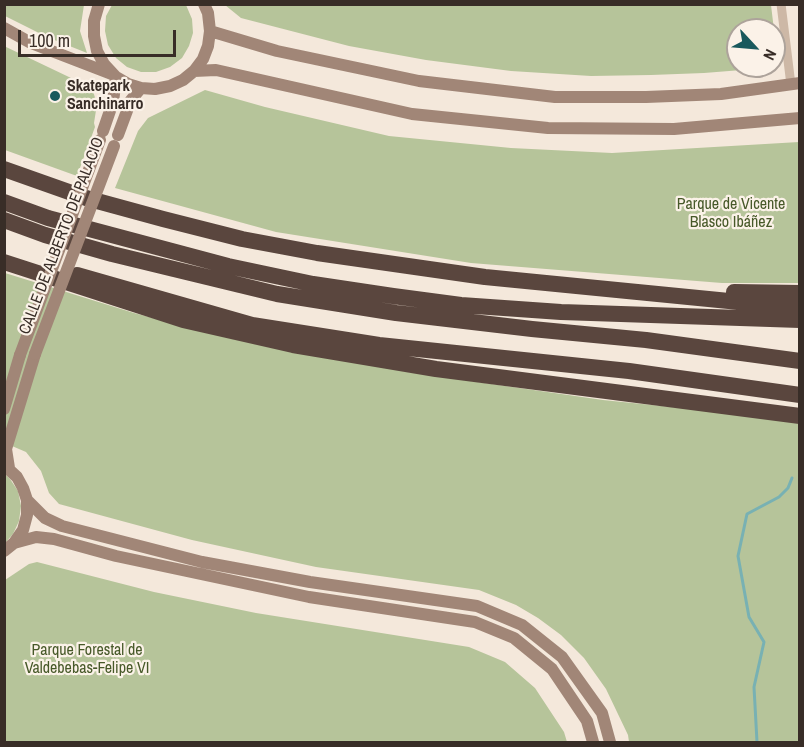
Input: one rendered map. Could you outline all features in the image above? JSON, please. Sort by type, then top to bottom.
[{"type":"highway","points":[[4,169],[86,198],[242,239],[395,265],[485,277],[800,308]]},
{"type":"highway","points":[[4,202],[58,221],[228,266],[313,284],[393,296],[561,312],[800,320]]},
{"type":"highway","points":[[4,220],[45,235],[112,254],[277,294],[396,313],[646,340],[800,361]]},
{"type":"highway","points":[[4,252],[252,325],[379,345],[629,371],[800,395]]},
{"type":"highway","points":[[4,262],[183,320],[293,345],[436,369],[800,416]]},
{"type":"highway","points":[[580,286],[800,293]]},
{"type":"street","points":[[99,4],[94,21],[97,51],[104,64],[115,76]]},
{"type":"street","points":[[4,28],[39,46],[115,76],[128,84],[155,89],[183,80],[203,59],[210,31],[208,13],[204,4]]},
{"type":"street","points":[[210,31],[277,51],[419,81],[555,97],[721,94],[795,84],[781,4]]},
{"type":"street","points":[[194,71],[216,70],[412,114],[548,128],[674,129],[800,118]]},
{"type":"street","name":"CALLE DE ALBERTO DE PALACIO","points":[[4,409],[20,355],[113,102],[115,76]]},
{"type":"street","name":"CALLE DE ALBERTO DE PALACIO","points":[[7,467],[6,449],[35,354],[131,100],[141,88]]},
{"type":"street","points":[[7,467],[21,483],[27,500],[27,515],[23,530],[9,547]]},
{"type":"street","points":[[27,500],[45,518],[62,526],[202,562],[310,582],[477,606],[522,625],[562,657],[602,713],[610,742]]},
{"type":"street","points":[[9,547],[36,537],[54,539],[127,559],[309,597],[475,622],[514,638],[552,669],[587,721],[593,742]]},
{"type":"green space","points":[[4,5],[84,5],[80,31],[87,53],[47,37],[5,16]]},
{"type":"green space","points":[[112,5],[186,5],[192,19],[193,33],[182,58],[170,67],[156,72],[141,72],[127,67],[116,58],[108,45],[105,31],[106,16]]},
{"type":"green space","points":[[225,5],[771,5],[773,18],[726,18],[726,71],[591,76],[511,71],[426,60],[349,46],[241,18]]},
{"type":"green space","points":[[4,46],[92,88],[97,104],[95,127],[77,176],[5,150]]},
{"type":"green space","name":"Parque de Vicente Blasco Ibáñez","points":[[205,90],[265,107],[389,136],[511,148],[612,153],[799,142],[799,283],[722,283],[471,263],[276,232],[115,188],[138,131],[148,118]]},
{"type":"green space","points":[[5,273],[134,313],[210,333],[408,372],[603,400],[799,420],[799,742],[629,742],[628,735],[606,689],[584,658],[561,635],[516,605],[479,590],[316,567],[192,540],[59,504],[49,493],[41,471],[26,452],[5,443]]},
{"type":"green space","points":[[5,474],[18,491],[21,506],[19,521],[13,534],[5,543]]},
{"type":"green space","name":"Parque Forestal de Valdebebas-Felipe VI","points":[[37,562],[154,592],[256,613],[469,647],[505,662],[535,688],[564,732],[567,742],[5,742],[5,580],[29,564]]},
{"type":"waterway","points":[[757,742],[754,687],[764,642],[749,617],[738,556],[747,514],[779,497],[788,488],[792,478]]},
{"type":"place","name":"Skatepark Sanchinarro","points":[[55,96]]}]
